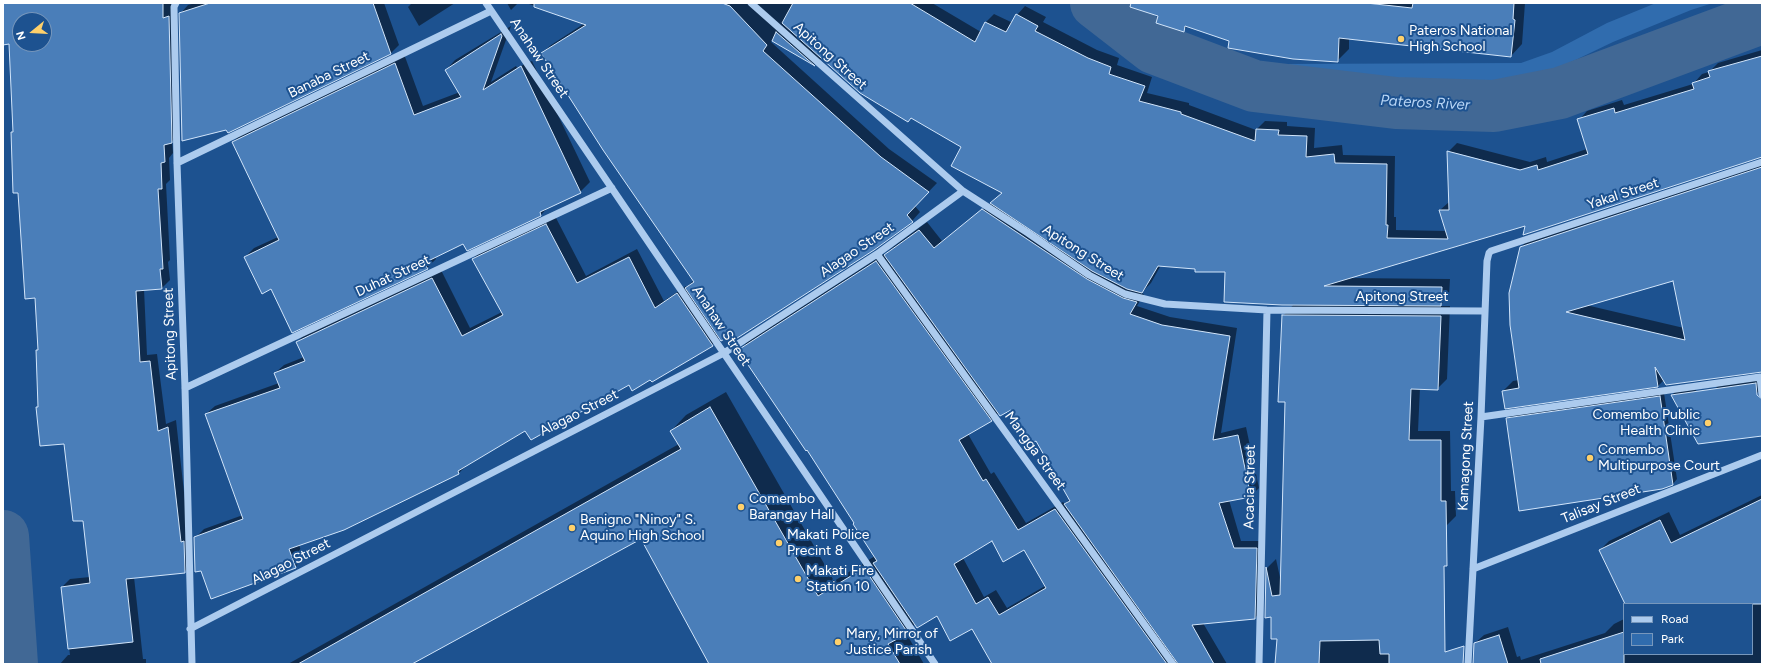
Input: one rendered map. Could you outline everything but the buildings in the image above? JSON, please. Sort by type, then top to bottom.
[{"type":"street","name":"Apitong Street","points":[[176,3],[174,7],[177,163],[185,388],[192,664]]},
{"type":"street","name":"Anahaw Street","points":[[486,3],[935,664]]},
{"type":"street","name":"Apitong Street","points":[[751,3],[962,191],[1028,233],[1089,275],[1125,294],[1166,304],[1267,310],[1484,311]]},
{"type":"street","name":"Banaba Street","points":[[177,163],[491,11]]},
{"type":"street","name":"Yakal Street","points":[[1491,250],[1762,162]]},
{"type":"street","name":"Duhat Street","points":[[185,388],[612,188]]},
{"type":"street","name":"Alagao Street","points":[[190,628],[724,353],[877,254],[962,191]]},
{"type":"street","name":"Kamagong Street","points":[[1468,664],[1481,418],[1486,261],[1491,250]]},
{"type":"street","name":"Mangga Street","points":[[877,254],[1173,664]]},
{"type":"street","name":"Acacia Street","points":[[1259,664],[1267,310]]},
{"type":"street","points":[[1481,418],[1760,378],[1762,394]]},
{"type":"street","name":"Talisay Street","points":[[1473,569],[1762,455]]},
{"type":"green space","points":[[1656,3],[1713,3],[1691,10],[1613,42],[1513,90],[1467,89],[1402,83],[1287,81],[1279,79],[1279,64],[1521,63],[1552,52],[1607,23]]},
{"type":"waterway","name":"Pateros River","points":[[1096,3],[1154,48],[1254,86],[1396,103],[1494,106],[1560,93],[1762,18]]},
{"type":"waterway","name":"Pateros River","points":[[3,536],[12,664]]},
{"type":"place","name":"Pateros National High School","points":[[1401,39]]},
{"type":"place","name":"Comembo Public Health Clinic","points":[[1708,423]]},
{"type":"place","name":"Comembo Multipurpose Court","points":[[1590,458]]},
{"type":"place","name":"Comembo Barangay Hall","points":[[741,507]]},
{"type":"place","name":"Benigno \"Ninoy\" S. Aquino High School","points":[[572,528]]},
{"type":"place","name":"Makati Police Precint 8","points":[[779,543]]},
{"type":"place","name":"Makati Fire Station 10","points":[[798,579]]},
{"type":"place","name":"Mary, Mirror of Justice Parish","points":[[838,642]]}]
